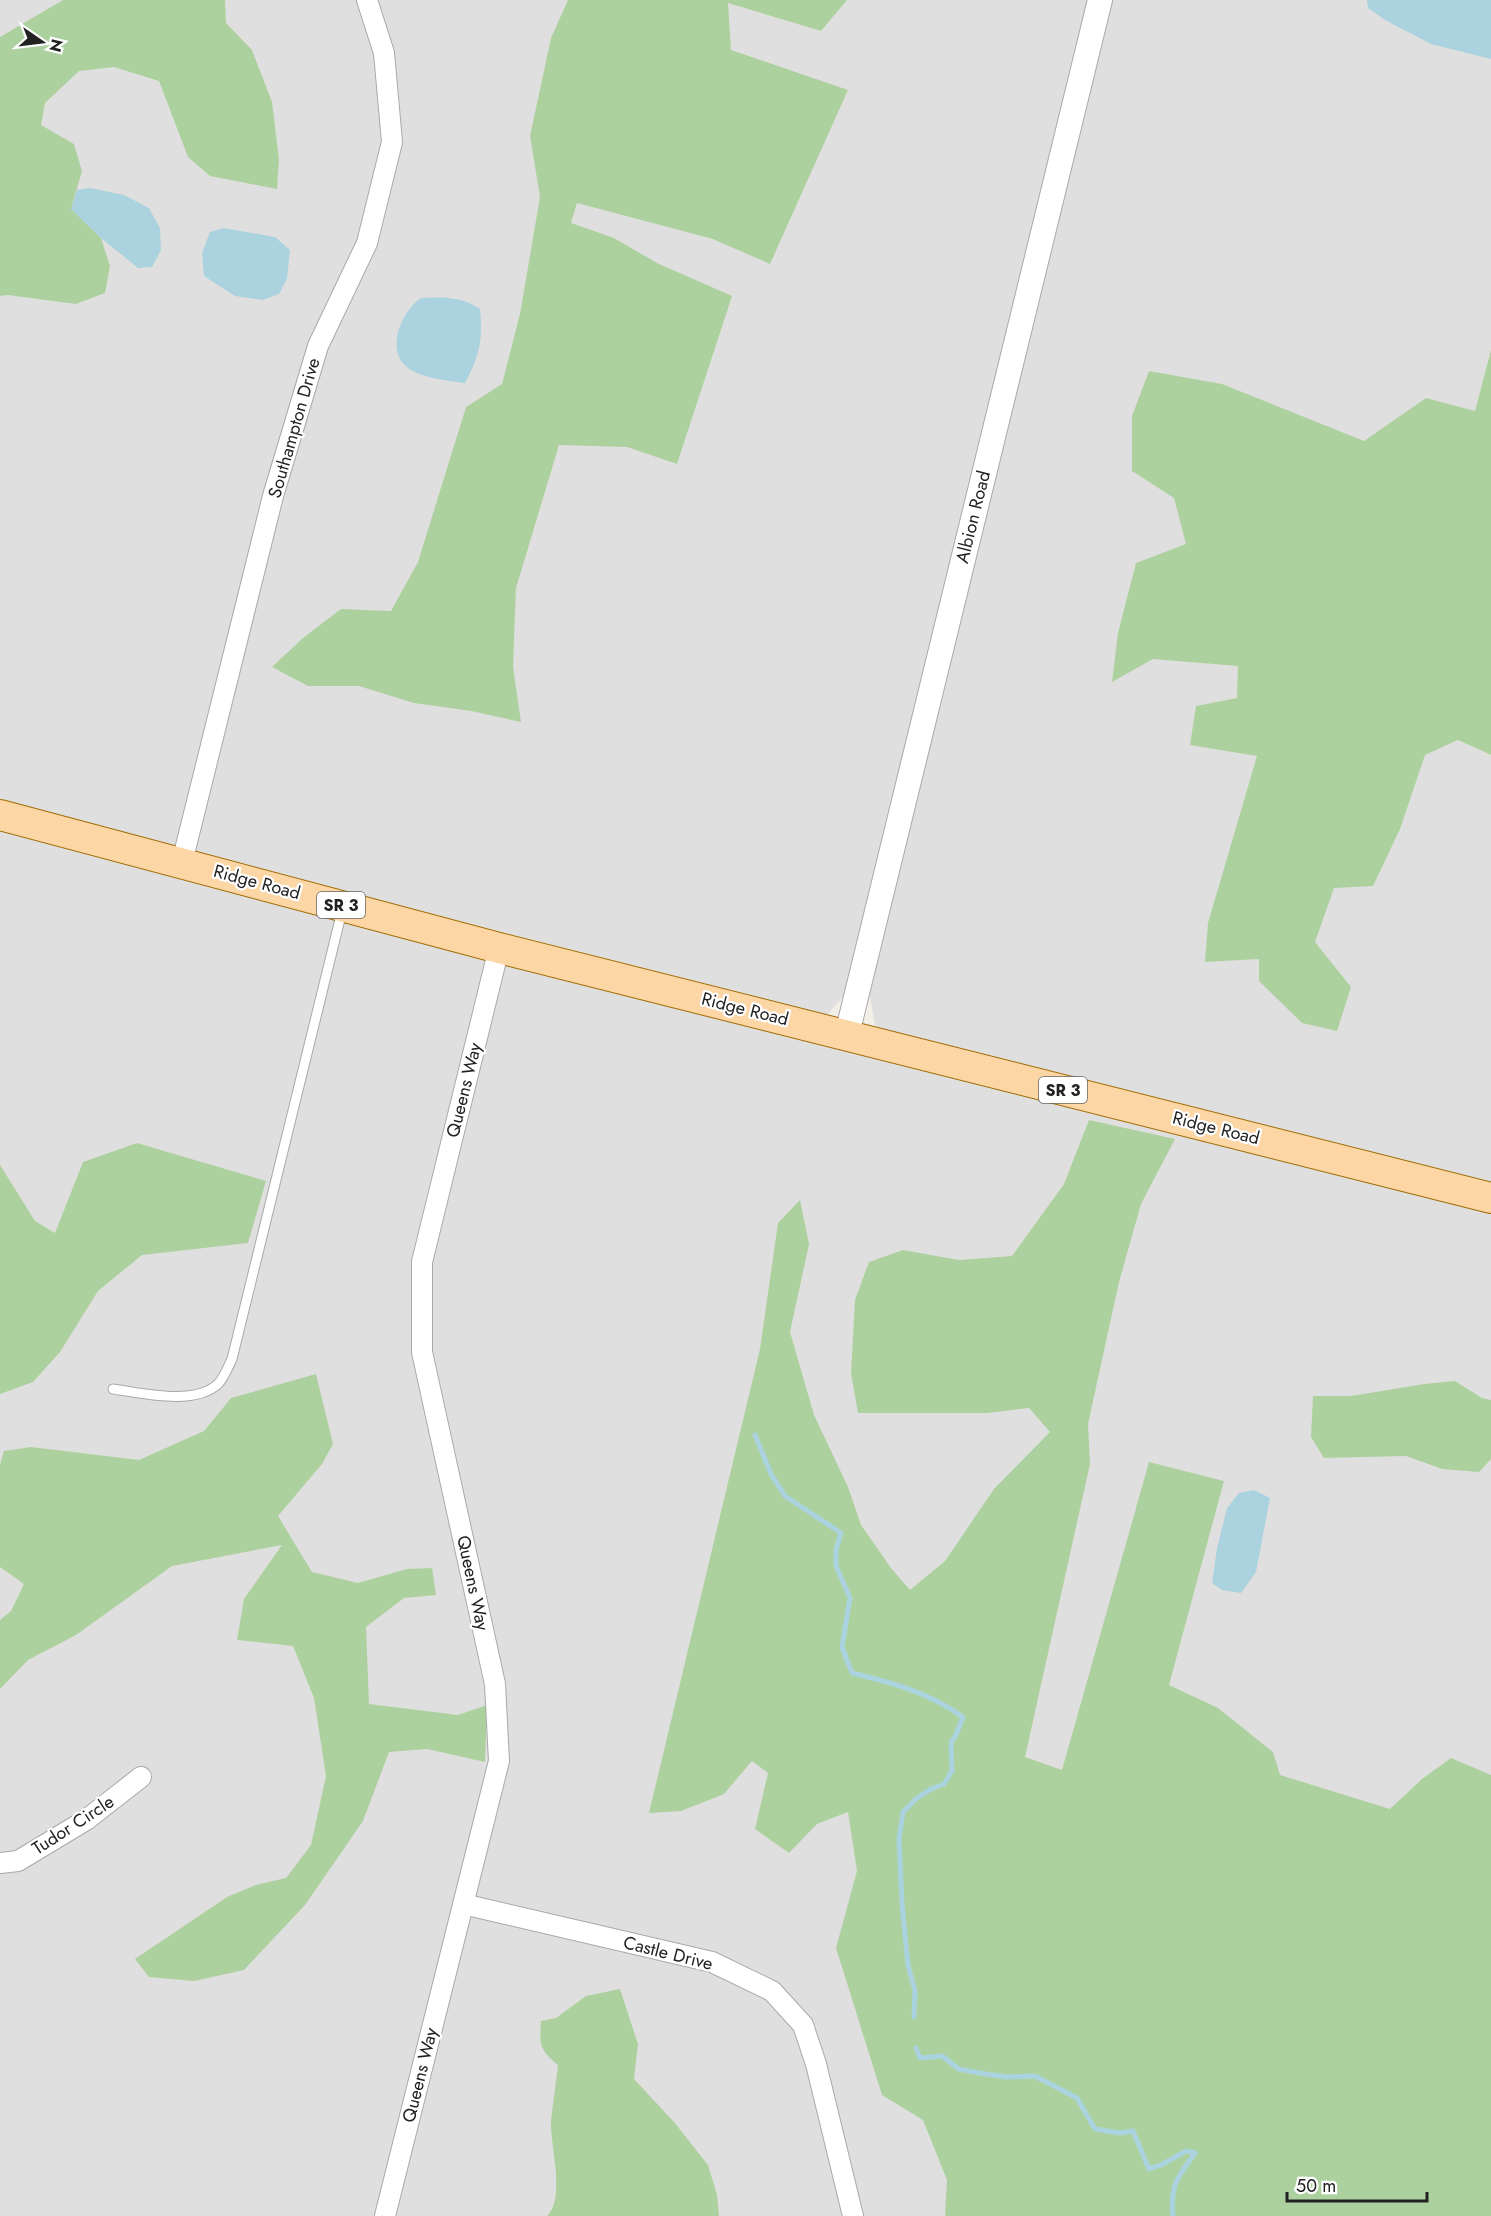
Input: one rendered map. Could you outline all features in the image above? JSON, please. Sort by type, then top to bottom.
[{"type":"main road","name":"Ridge Road","points":[[0,815],[499,948],[1491,1198]]},
{"type":"street","name":"Southampton Drive","points":[[182,862],[273,496],[318,346],[367,243],[392,142],[384,53],[368,0]]},
{"type":"street","name":"Albion Road","points":[[847,1034],[1100,0]]},
{"type":"street","name":"Queens Way","points":[[385,2216],[498,1761],[495,1684],[422,1352],[422,1262],[499,948]]},
{"type":"street","name":"Tudor Circle","points":[[0,1863],[18,1861],[86,1820],[141,1777]]},
{"type":"street","name":"Castle Drive","points":[[463,1904],[712,1962],[772,1990],[803,2025],[816,2064],[853,2216]]},
{"type":"lane","points":[[113,1389],[181,1396],[203,1394],[219,1383],[232,1359],[344,906]]},
{"type":"shaded area","points":[[0,0],[1090,0],[857,941],[847,992],[827,1015],[0,803]]},
{"type":"shaded area","points":[[1112,0],[1491,0],[1491,350],[1389,744],[1425,755],[1458,740],[1491,755],[1491,1186],[876,1030],[868,985]]},
{"type":"shaded area","points":[[0,829],[1491,1211],[1491,2216],[0,2216]]},
{"type":"green space","points":[[63,0],[225,0],[226,23],[252,50],[272,102],[279,160],[277,189],[210,176],[188,157],[159,81],[114,67],[79,71],[45,103],[41,125],[74,144],[82,171],[71,209],[101,238],[110,266],[105,293],[76,304],[8,295],[0,296],[0,37]]},
{"type":"green space","points":[[568,0],[847,0],[821,31],[728,3],[731,50],[848,90],[770,264],[713,239],[577,203],[571,223],[614,238],[657,263],[732,296],[677,464],[627,447],[559,445],[516,588],[513,667],[521,722],[471,711],[414,703],[359,686],[308,686],[272,667],[303,638],[341,609],[391,611],[418,562],[466,407],[502,384],[520,314],[540,197],[530,136],[551,38]]},
{"type":"green space","points":[[1491,350],[1491,755],[1458,740],[1425,755],[1400,829],[1373,886],[1334,888],[1315,942],[1351,987],[1337,1031],[1302,1023],[1259,981],[1259,959],[1205,962],[1208,923],[1257,756],[1190,745],[1196,706],[1237,698],[1238,666],[1153,659],[1112,682],[1118,633],[1136,563],[1186,544],[1174,498],[1132,471],[1132,416],[1149,371],[1222,384],[1364,441],[1426,398],[1475,411]]},
{"type":"green space","points":[[1089,1120],[1175,1139],[1141,1204],[1119,1282],[1088,1424],[1090,1464],[1025,1757],[1062,1770],[1149,1462],[1224,1481],[1169,1685],[1218,1708],[1273,1752],[1280,1775],[1390,1809],[1422,1779],[1451,1758],[1491,1775],[1491,2216],[945,2216],[947,2180],[923,2120],[882,2095],[836,1948],[857,1871],[848,1812],[817,1824],[789,1853],[755,1829],[768,1773],[752,1761],[724,1794],[681,1811],[649,1813],[760,1349],[778,1223],[800,1200],[809,1244],[790,1332],[814,1415],[848,1487],[861,1525],[891,1568],[910,1590],[945,1561],[994,1489],[1050,1432],[1029,1408],[988,1413],[858,1413],[851,1373],[855,1300],[869,1262],[903,1250],[959,1260],[1012,1256],[1064,1184]]},
{"type":"green space","points":[[137,1143],[266,1181],[248,1243],[142,1255],[98,1291],[60,1352],[33,1382],[0,1394],[0,1165],[35,1221],[55,1233],[83,1162]]},
{"type":"green space","points":[[316,1374],[333,1444],[322,1464],[278,1516],[312,1572],[358,1583],[407,1569],[432,1568],[436,1595],[404,1598],[366,1627],[369,1704],[458,1715],[487,1705],[485,1762],[427,1749],[389,1752],[363,1821],[305,1905],[244,1970],[194,1981],[149,1977],[135,1959],[227,1897],[256,1885],[286,1878],[311,1845],[326,1776],[314,1698],[293,1646],[237,1640],[244,1599],[282,1545],[172,1566],[76,1635],[28,1660],[0,1689],[0,1620],[11,1611],[24,1584],[0,1567],[0,1465],[4,1451],[31,1447],[139,1460],[204,1431],[231,1398]]},
{"type":"green space","points":[[1455,1381],[1482,1398],[1491,1400],[1491,1459],[1479,1472],[1442,1469],[1406,1456],[1324,1458],[1311,1437],[1313,1396],[1351,1396]]},
{"type":"green space","points":[[620,1989],[638,2044],[634,2079],[674,2122],[708,2165],[717,2195],[719,2216],[547,2216],[556,2197],[551,2121],[558,2065],[547,2055],[542,2046],[541,2021],[556,2018],[586,1996]]},
{"type":"water","points":[[1367,0],[1491,0],[1491,59],[1431,44],[1385,20],[1368,8]]},
{"type":"water","points":[[90,188],[124,195],[149,208],[160,228],[161,250],[152,267],[138,268],[101,238],[71,209],[77,190]]},
{"type":"water","points":[[224,228],[275,237],[290,250],[287,279],[279,294],[263,300],[235,296],[204,276],[202,253],[210,232]]},
{"type":"water","points":[[421,298],[459,300],[480,309],[479,347],[465,383],[416,373],[400,359],[397,348],[399,328],[410,309]]},
{"type":"water","points":[[1254,1490],[1270,1498],[1256,1572],[1241,1593],[1222,1590],[1212,1583],[1217,1548],[1227,1508],[1239,1493]]},
{"type":"waterway","points":[[755,1435],[771,1474],[785,1496],[841,1533],[836,1550],[836,1566],[850,1598],[842,1647],[852,1673],[923,1695],[963,1717],[951,1742],[952,1771],[944,1784],[917,1798],[903,1812],[899,1839],[902,1904],[908,1965],[915,1991],[914,2017]]},
{"type":"waterway","points":[[916,2048],[920,2058],[942,2056],[959,2069],[1007,2077],[1035,2076],[1077,2098],[1095,2129],[1120,2133],[1133,2131],[1149,2169],[1186,2151],[1195,2153],[1176,2182],[1172,2205],[1173,2216]]}]
